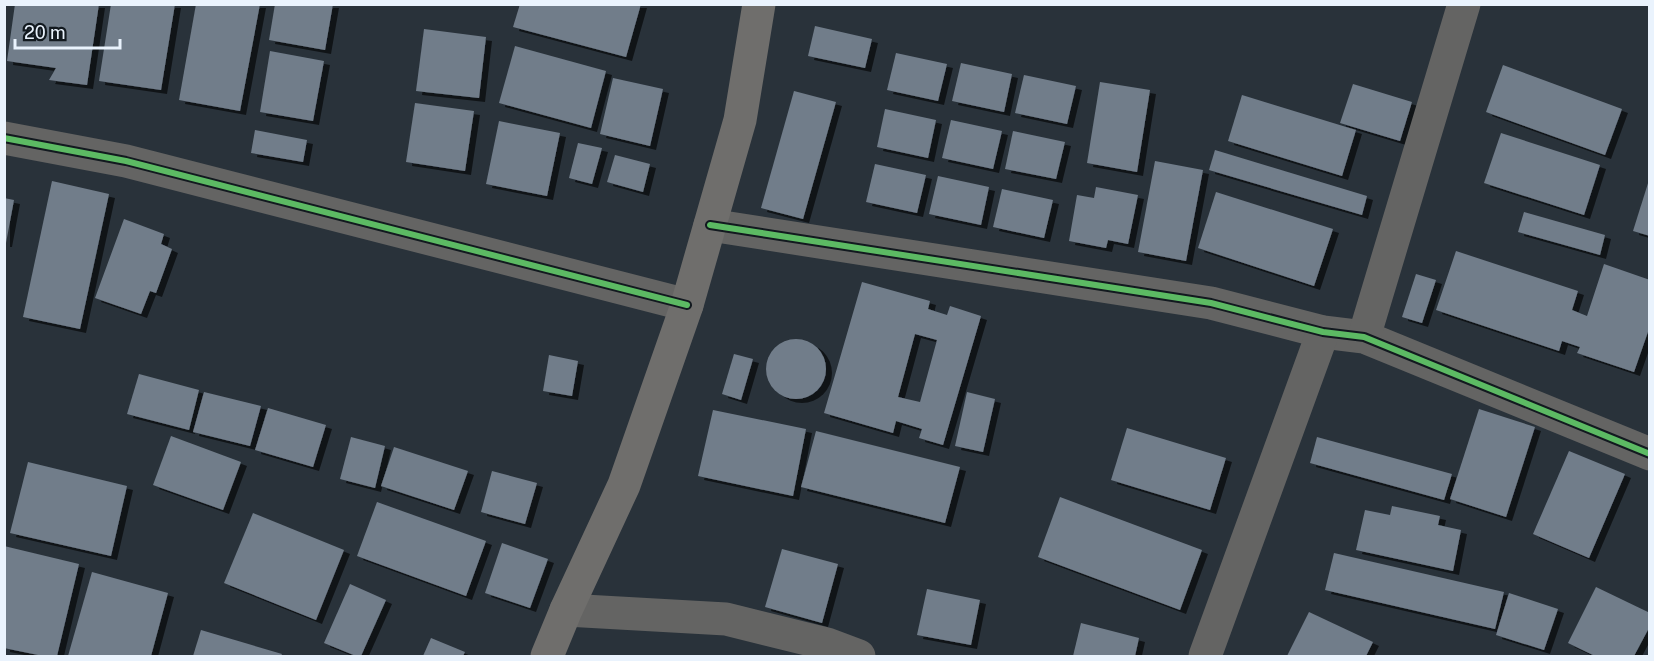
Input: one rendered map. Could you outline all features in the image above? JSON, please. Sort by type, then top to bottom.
[{"type":"main road","points":[[547,657],[566,610],[624,485],[687,305],[740,120],[759,4]]},
{"type":"street","points":[[1364,337],[1464,4]]},
{"type":"street","points":[[4,138],[126,161],[687,305]]},
{"type":"street","points":[[710,225],[1211,303],[1323,332],[1364,337],[1650,454]]},
{"type":"street","points":[[1205,657],[1323,332]]},
{"type":"street","points":[[566,610],[726,619],[827,644],[859,657]]},
{"type":"building","points":[[15,4],[99,4],[87,85],[49,80],[56,68],[7,61]]},
{"type":"building","points":[[111,4],[175,4],[161,90],[99,81]]},
{"type":"building","points":[[196,4],[260,4],[240,111],[179,100]]},
{"type":"building","points":[[275,4],[333,4],[325,50],[269,40]]},
{"type":"building","points":[[520,4],[641,4],[626,57],[513,27]]},
{"type":"building","points":[[815,26],[872,39],[865,68],[808,56]]},
{"type":"building","points":[[424,29],[486,37],[479,98],[416,91]]},
{"type":"building","points":[[515,46],[606,71],[591,128],[499,103]]},
{"type":"building","points":[[270,51],[324,61],[313,121],[260,112]]},
{"type":"building","points":[[896,53],[947,64],[938,101],[887,90]]},
{"type":"building","points":[[961,63],[1012,74],[1004,112],[952,101]]},
{"type":"building","points":[[1503,65],[1622,109],[1605,155],[1486,112]]},
{"type":"building","points":[[1024,75],[1076,86],[1067,124],[1015,113]]},
{"type":"building","points":[[613,78],[663,89],[650,146],[600,134]]},
{"type":"building","points":[[1100,82],[1150,90],[1137,172],[1087,163]]},
{"type":"building","points":[[1353,84],[1412,102],[1400,141],[1340,123]]},
{"type":"building","points":[[794,91],[836,102],[803,219],[761,208]]},
{"type":"building","points":[[1242,95],[1356,130],[1342,176],[1228,141]]},
{"type":"building","points":[[415,103],[474,111],[465,171],[406,162]]},
{"type":"building","points":[[885,109],[936,120],[928,158],[877,147]]},
{"type":"building","points":[[951,120],[1002,131],[993,169],[942,158]]},
{"type":"building","points":[[499,121],[560,133],[547,196],[486,184]]},
{"type":"building","points":[[255,130],[307,140],[303,162],[251,153]]},
{"type":"building","points":[[1013,131],[1065,142],[1056,179],[1005,169]]},
{"type":"building","points":[[1501,133],[1600,165],[1584,215],[1484,183]]},
{"type":"building","points":[[578,143],[602,148],[592,184],[569,178]]},
{"type":"building","points":[[1215,150],[1367,196],[1362,215],[1209,170]]},
{"type":"building","points":[[615,155],[650,164],[643,192],[607,182]]},
{"type":"building","points":[[1155,161],[1203,170],[1186,261],[1138,252]]},
{"type":"building","points":[[875,164],[926,175],[917,213],[866,202]]},
{"type":"building","points":[[938,176],[989,187],[981,225],[929,214]]},
{"type":"building","points":[[1650,180],[1650,236],[1633,231]]},
{"type":"building","points":[[52,181],[109,194],[80,329],[23,317]]},
{"type":"building","points":[[1096,187],[1138,195],[1128,244],[1108,240],[1106,248],[1069,241],[1077,195],[1094,198]]},
{"type":"building","points":[[1002,189],[1053,200],[1044,238],[993,227]]},
{"type":"building","points":[[1216,192],[1333,229],[1314,286],[1198,248]]},
{"type":"building","points":[[4,198],[14,200],[6,243],[4,243]]},
{"type":"building","points":[[1524,212],[1605,235],[1600,255],[1518,232]]},
{"type":"building","points":[[124,219],[164,234],[161,244],[172,249],[156,293],[150,291],[141,314],[95,298]]},
{"type":"building","points":[[1456,251],[1578,291],[1572,310],[1587,316],[1604,264],[1650,280],[1650,326],[1634,372],[1577,353],[1580,347],[1562,341],[1559,351],[1436,310]]},
{"type":"building","points":[[1416,274],[1436,280],[1422,323],[1402,317]]},
{"type":"building","points":[[862,282],[930,301],[928,309],[947,315],[950,306],[981,316],[943,445],[919,438],[922,429],[896,421],[893,433],[824,413]],"holes":[[[915,334],[937,340],[920,402],[898,397]]]},
{"type":"building","points":[[796,339],[813,344],[821,352],[826,369],[821,386],[813,394],[796,399],[779,394],[771,386],[766,369],[771,352],[779,344]]},
{"type":"building","points":[[734,354],[753,359],[741,400],[722,394]]},
{"type":"building","points":[[549,355],[578,361],[572,396],[543,391]]},
{"type":"building","points":[[139,374],[199,390],[189,430],[127,414]]},
{"type":"building","points":[[204,392],[261,406],[250,446],[193,432]]},
{"type":"building","points":[[967,392],[995,399],[983,452],[955,446]]},
{"type":"building","points":[[268,408],[326,425],[313,467],[255,450]]},
{"type":"building","points":[[1479,409],[1535,427],[1506,517],[1450,499]]},
{"type":"building","points":[[713,410],[806,429],[793,496],[698,476]]},
{"type":"building","points":[[1127,428],[1226,458],[1210,510],[1111,480]]},
{"type":"building","points":[[816,431],[960,467],[945,523],[801,487]]},
{"type":"building","points":[[171,436],[241,462],[223,510],[153,485]]},
{"type":"building","points":[[351,437],[385,446],[375,488],[340,479]]},
{"type":"building","points":[[1317,437],[1452,474],[1444,500],[1310,463]]},
{"type":"building","points":[[394,447],[468,471],[454,510],[381,486]]},
{"type":"building","points":[[1569,451],[1625,474],[1589,558],[1533,534]]},
{"type":"building","points":[[28,462],[127,486],[111,556],[10,533]]},
{"type":"building","points":[[492,471],[537,483],[525,524],[481,512]]},
{"type":"building","points":[[1060,497],[1202,550],[1180,610],[1038,557]]},
{"type":"building","points":[[377,502],[486,541],[466,596],[357,556]]},
{"type":"building","points":[[1392,506],[1440,516],[1438,525],[1461,530],[1453,571],[1356,550],[1365,510],[1390,515]]},
{"type":"building","points":[[253,513],[344,550],[316,620],[224,583]]},
{"type":"building","points":[[502,543],[548,559],[530,608],[485,593]]},
{"type":"building","points":[[4,546],[79,564],[57,656],[43,656],[4,648]]},
{"type":"building","points":[[782,549],[838,564],[822,623],[765,607]]},
{"type":"building","points":[[1334,553],[1504,592],[1495,629],[1325,590]]},
{"type":"building","points":[[92,572],[168,593],[151,656],[68,656]]},
{"type":"building","points":[[350,584],[386,600],[361,656],[324,643]]},
{"type":"building","points":[[1596,587],[1650,613],[1650,626],[1634,656],[1595,656],[1568,643]]},
{"type":"building","points":[[927,589],[980,600],[971,645],[917,635]]},
{"type":"building","points":[[1509,593],[1558,609],[1544,650],[1496,635]]},
{"type":"building","points":[[1309,612],[1373,642],[1366,656],[1287,656]]},
{"type":"building","points":[[1081,623],[1139,638],[1135,656],[1073,656]]},
{"type":"building","points":[[201,630],[282,654],[281,656],[193,656]]},
{"type":"building","points":[[431,638],[465,652],[463,656],[423,656]]},
{"type":"cycle path","points":[[4,138],[126,161],[687,305]]},
{"type":"cycle path","points":[[710,225],[1211,303],[1323,332],[1364,337],[1650,454]]}]
